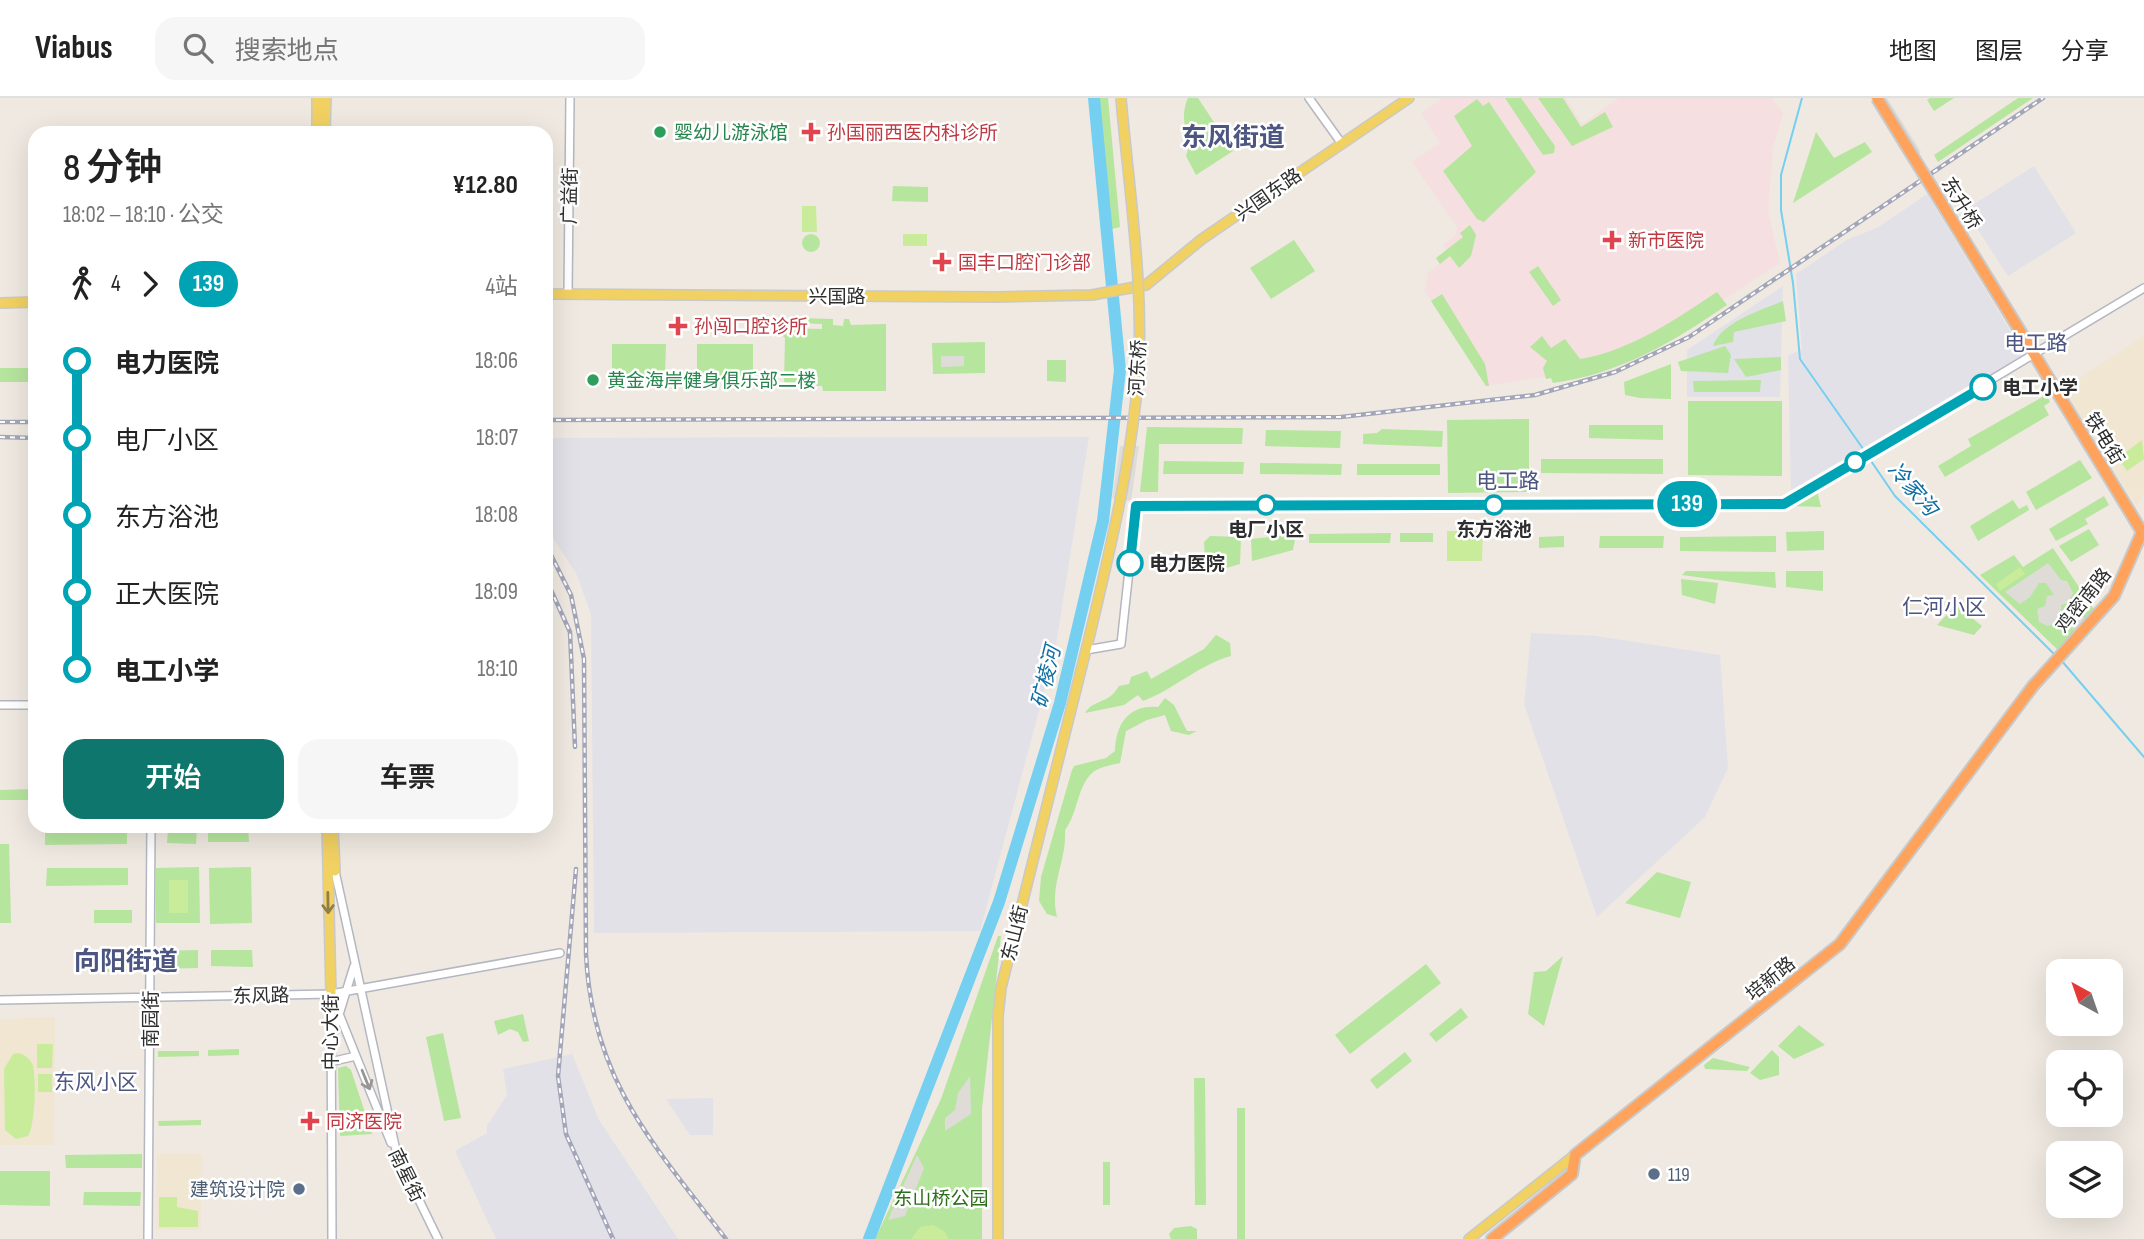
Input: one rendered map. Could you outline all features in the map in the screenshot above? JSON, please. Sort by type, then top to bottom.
[{"type":"highway","name":"东升桥","points":[[1877,98],[2017,326]]},
{"type":"highway","name":"铁电街","points":[[2017,326],[2143,530]]},
{"type":"highway","name":"鸡密南路","points":[[2033,686],[2113,596],[2143,530]]},
{"type":"highway","name":"培新路","points":[[1575,1155],[1840,944],[2033,686]]},
{"type":"highway","points":[[1492,1239],[1572,1174],[1575,1155]]},
{"type":"main road","points":[[317,98],[317,126]]},
{"type":"main road","points":[[325,126],[326,98]]},
{"type":"main road","name":"河东桥","points":[[1090,634],[1123,485],[1137,388],[1139,314],[1121,98]]},
{"type":"main road","name":"兴国东路","points":[[1128,289],[1149,284],[1202,239],[1409,98]]},
{"type":"main road","name":"兴国路","points":[[553,294],[1092,295],[1128,289]]},
{"type":"main road","points":[[0,303],[28,302]]},
{"type":"main road","name":"东山街","points":[[998,1239],[998,1016],[1001,988],[1090,634]]},
{"type":"main road","name":"中心大街","points":[[327,833],[331,994]]},
{"type":"main road","points":[[333,833],[335,871]]},
{"type":"main road","name":"培新路","points":[[1469,1239],[1575,1155]]},
{"type":"street","name":"广益街","points":[[568,294],[570,98]]},
{"type":"street","points":[[1310,98],[1342,144]]},
{"type":"street","points":[[1086,650],[1121,643],[1136,506],[1784,504],[2035,356],[2144,288]]},
{"type":"street","points":[[0,705],[28,705]]},
{"type":"street","name":"南园街","points":[[145,1239],[150,1129],[151,833]]},
{"type":"street","points":[[335,871],[397,1155]]},
{"type":"street","name":"东风路","points":[[0,1000],[331,994],[560,953]]},
{"type":"street","points":[[330,1052],[338,1012],[355,963]]},
{"type":"street","name":"南星街","points":[[331,994],[397,1155],[438,1239]]},
{"type":"street","name":"中心大街","points":[[331,994],[332,1239]]},
{"type":"street","points":[[330,1062],[356,1056]]},
{"type":"shaded area","name":"新市医院","points":[[1443,98],[1566,98],[1582,124],[1619,98],[1771,98],[1783,113],[1773,149],[1768,211],[1780,263],[1680,328],[1613,356],[1542,377],[1486,386],[1425,291],[1428,273],[1439,264],[1436,258],[1446,251],[1443,245],[1456,235],[1457,227],[1412,162],[1440,143],[1421,113]]},
{"type":"shaded area","points":[[1870,98],[1887,98],[1921,152],[1909,159]]},
{"type":"shaded area","points":[[2034,166],[2076,233],[2008,276],[1965,210]]},
{"type":"shaded area","points":[[1927,194],[2025,355],[1791,491],[1788,355],[1802,350],[1796,274],[1848,239],[1877,228]]},
{"type":"shaded area","points":[[1783,286],[1780,397],[1687,397],[1687,350]]},
{"type":"shaded area","name":"电工小学","points":[[2144,336],[2144,493],[2137,507],[2063,389]]},
{"type":"shaded area","points":[[941,356],[964,356],[964,366],[941,367]]},
{"type":"shaded area","points":[[1089,437],[1055,651],[980,931],[594,933],[591,614],[576,573],[553,538],[553,438]]},
{"type":"shaded area","points":[[1120,446],[1139,446],[1131,501],[1112,498]]},
{"type":"shaded area","points":[[2048,563],[2061,580],[2067,581],[2073,593],[2068,603],[2061,605],[2061,611],[2071,617],[2076,611],[2087,620],[2077,632],[2062,620],[2048,626],[2039,622],[2037,609],[2045,606],[2047,596],[2054,595],[2046,583],[2039,583],[2030,597],[2020,604],[2005,592]]},
{"type":"shaded area","points":[[1531,633],[1596,636],[1720,655],[1728,768],[1705,817],[1597,917],[1524,704]]},
{"type":"shaded area","points":[[55,1017],[54,1145],[0,1145],[0,1019]]},
{"type":"shaded area","points":[[572,1054],[599,1120],[678,1239],[496,1239],[455,1151],[487,1133],[487,1126],[507,1095],[503,1069]]},
{"type":"shaded area","points":[[970,1076],[971,1114],[945,1131],[945,1118],[955,1110],[958,1093]]},
{"type":"shaded area","points":[[713,1098],[713,1135],[690,1135],[666,1099]]},
{"type":"shaded area","points":[[157,1154],[202,1154],[201,1230],[156,1229]]},
{"type":"shaded area","points":[[917,1155],[924,1168],[905,1216],[888,1220]]},
{"type":"green space","points":[[1099,98],[1108,98],[1120,227],[1112,229]]},
{"type":"green space","points":[[1188,98],[1198,98],[1233,151],[1196,175],[1186,156],[1190,143],[1184,120]]},
{"type":"green space","points":[[1505,98],[1521,98],[1555,146],[1554,153],[1543,155]]},
{"type":"green space","points":[[1538,98],[1563,98],[1581,127],[1605,112],[1613,127],[1572,146]]},
{"type":"green space","points":[[1954,98],[1934,111],[1927,100]]},
{"type":"green space","points":[[2018,98],[2033,98],[1938,162],[1934,155]]},
{"type":"green space","points":[[1477,99],[1483,106],[1489,102],[1536,172],[1484,222],[1477,219],[1443,171],[1472,146],[1454,116]]},
{"type":"green space","points":[[1816,132],[1834,158],[1865,142],[1872,152],[1793,203]]},
{"type":"green space","points":[[893,186],[928,187],[928,202],[892,201]]},
{"type":"green space","points":[[802,206],[816,206],[817,232],[802,232]]},
{"type":"green space","points":[[1470,225],[1476,235],[1471,256],[1459,268],[1450,256],[1440,264],[1436,258],[1463,237],[1460,233]]},
{"type":"green space","points":[[811,234],[817,237],[820,243],[817,249],[811,252],[805,249],[802,243],[805,237]]},
{"type":"green space","points":[[903,234],[927,234],[927,246],[903,246]]},
{"type":"green space","points":[[1294,240],[1315,271],[1271,299],[1250,268]]},
{"type":"green space","points":[[1538,266],[1561,300],[1553,306],[1529,272]]},
{"type":"green space","points":[[1717,292],[1727,305],[1666,344],[1601,372],[1553,383],[1551,378],[1546,379],[1543,368],[1547,361],[1530,347],[1542,336],[1551,348],[1565,339],[1580,359],[1599,355],[1652,333]]},
{"type":"green space","points":[[1442,294],[1485,364],[1489,386],[1486,386],[1431,301]]},
{"type":"green space","points":[[1783,301],[1786,321],[1734,332],[1733,342],[1713,346],[1724,330],[1733,324]]},
{"type":"green space","points":[[833,319],[833,325],[843,326],[844,319],[849,319],[851,325],[886,324],[886,391],[823,391],[822,386],[787,386],[784,381],[785,338],[781,334],[782,328],[822,329],[822,324],[792,323],[789,320]]},
{"type":"green space","points":[[985,342],[985,373],[933,374],[932,343]]},
{"type":"green space","points":[[612,344],[666,344],[665,376],[612,376]]},
{"type":"green space","points":[[697,344],[753,344],[753,377],[697,377]]},
{"type":"green space","points":[[1725,346],[1731,355],[1728,373],[1681,371],[1678,362]]},
{"type":"green space","points":[[1781,357],[1781,370],[1746,377],[1734,359]]},
{"type":"green space","points":[[1047,360],[1066,360],[1066,382],[1047,381]]},
{"type":"green space","points":[[1671,364],[1671,399],[1625,395],[1624,382]]},
{"type":"green space","points":[[0,368],[28,368],[28,382],[0,382]]},
{"type":"green space","points":[[1761,380],[1760,392],[1694,392],[1693,381]]},
{"type":"green space","points":[[2046,395],[2050,402],[2044,406],[2049,415],[1945,477],[1938,466],[1971,446],[1968,439]]},
{"type":"green space","points":[[1688,401],[1782,401],[1782,476],[1688,475]]},
{"type":"green space","points":[[1529,419],[1529,492],[1448,493],[1447,420]]},
{"type":"green space","points":[[1589,425],[1663,425],[1663,440],[1589,438]]},
{"type":"green space","points":[[1147,427],[1243,428],[1242,444],[1159,444],[1158,492],[1140,492]]},
{"type":"green space","points":[[1382,429],[1443,431],[1442,447],[1363,444],[1363,434],[1377,433]]},
{"type":"green space","points":[[1266,430],[1341,431],[1340,448],[1265,446]]},
{"type":"green space","points":[[2142,440],[2144,459],[2127,471],[2118,458]]},
{"type":"green space","points":[[1541,459],[1663,459],[1663,474],[1541,473]]},
{"type":"green space","points":[[2080,460],[2092,478],[2036,510],[2026,492]]},
{"type":"green space","points":[[1164,461],[1244,462],[1243,474],[1163,474]]},
{"type":"green space","points":[[1260,463],[1342,464],[1341,475],[1260,474]]},
{"type":"green space","points":[[1357,464],[1440,464],[1440,475],[1357,475]]},
{"type":"green space","points":[[1817,491],[1821,507],[1791,506]]},
{"type":"green space","points":[[2104,496],[2109,505],[2085,519],[2088,524],[2056,541],[2049,529]]},
{"type":"green space","points":[[2013,500],[2019,509],[2027,505],[2029,510],[1978,541],[1970,526]]},
{"type":"green space","points":[[2089,529],[2099,545],[2071,562],[2059,546]]},
{"type":"green space","points":[[1447,531],[1483,531],[1482,561],[1447,561]]},
{"type":"green space","points":[[1824,531],[1824,550],[1787,551],[1786,532]]},
{"type":"green space","points":[[1391,533],[1390,543],[1309,543],[1309,534]]},
{"type":"green space","points":[[1400,533],[1433,533],[1433,542],[1400,542]]},
{"type":"green space","points":[[1296,534],[1293,550],[1252,561],[1251,539]]},
{"type":"green space","points":[[1210,536],[1241,537],[1240,564],[1206,574],[1204,542]]},
{"type":"green space","points":[[1564,536],[1564,547],[1539,548],[1539,537]]},
{"type":"green space","points":[[1600,536],[1664,536],[1663,548],[1599,548]]},
{"type":"green space","points":[[1776,536],[1776,552],[1680,551],[1680,537]]},
{"type":"green space","points":[[2053,548],[2095,611],[2059,651],[1980,575],[2014,555],[2023,567]]},
{"type":"green space","points":[[2020,567],[2025,574],[2000,591],[1996,584]]},
{"type":"green space","points":[[1686,571],[1775,572],[1776,588],[1682,575]]},
{"type":"green space","points":[[1786,571],[1823,571],[1823,591],[1786,587]]},
{"type":"green space","points":[[1681,579],[1718,583],[1715,604],[1682,595]]},
{"type":"green space","points":[[1956,605],[1982,626],[1974,635],[1937,625]]},
{"type":"green space","points":[[1216,635],[1230,643],[1231,656],[1208,665],[1143,701],[1138,695],[1124,705],[1085,713],[1093,705],[1110,696],[1119,686],[1129,684],[1131,677],[1147,671],[1151,679],[1204,649]]},
{"type":"green space","points":[[1165,698],[1174,705],[1187,731],[1197,731],[1189,735],[1171,731],[1165,715],[1147,720],[1126,731],[1120,763],[1095,771],[1083,785],[1073,816],[1065,830],[1055,894],[1057,917],[1047,914],[1039,901],[1041,877],[1074,766],[1106,758],[1115,751],[1118,732],[1126,718],[1139,709],[1158,707]]},
{"type":"green space","points":[[28,789],[28,800],[0,800],[0,790]]},
{"type":"green space","points":[[45,833],[127,833],[127,844],[45,845]]},
{"type":"green space","points":[[168,833],[197,833],[196,844],[167,843]]},
{"type":"green space","points":[[208,833],[248,833],[249,842],[208,842]]},
{"type":"green space","points":[[0,844],[9,844],[11,923],[0,923]]},
{"type":"green space","points":[[199,867],[200,923],[156,923],[156,868]]},
{"type":"green space","points":[[251,867],[252,923],[210,924],[209,868]]},
{"type":"green space","points":[[47,868],[128,868],[128,885],[46,886]]},
{"type":"green space","points":[[1657,872],[1691,882],[1680,918],[1625,903]]},
{"type":"green space","points":[[169,880],[188,880],[188,913],[169,913]]},
{"type":"green space","points":[[94,910],[132,910],[132,923],[94,923]]},
{"type":"green space","name":"东山桥公园","points":[[998,936],[1001,936],[982,1109],[982,1239],[875,1239],[941,1099]]},
{"type":"green space","points":[[105,950],[128,950],[128,972],[104,972]]},
{"type":"green space","points":[[198,950],[198,968],[158,969],[158,951]]},
{"type":"green space","points":[[211,950],[252,950],[253,967],[211,966]]},
{"type":"green space","points":[[1563,956],[1544,1026],[1528,1014],[1534,972],[1546,971]]},
{"type":"green space","points":[[1426,964],[1441,983],[1350,1054],[1335,1035]]},
{"type":"green space","points":[[1461,1008],[1468,1017],[1436,1042],[1429,1034]]},
{"type":"green space","points":[[523,1014],[529,1041],[523,1042],[518,1032],[510,1029],[498,1035],[494,1021]]},
{"type":"green space","points":[[1799,1025],[1825,1045],[1794,1059],[1778,1046]]},
{"type":"green space","points":[[443,1033],[461,1118],[444,1121],[426,1037]]},
{"type":"green space","points":[[37,1044],[53,1044],[52,1068],[37,1068]]},
{"type":"green space","points":[[239,1049],[239,1055],[208,1056],[208,1050]]},
{"type":"green space","points":[[1772,1050],[1779,1057],[1779,1075],[1760,1080],[1750,1073]]},
{"type":"green space","points":[[158,1051],[199,1051],[199,1056],[158,1057]]},
{"type":"green space","points":[[1405,1052],[1412,1061],[1377,1089],[1370,1080]]},
{"type":"green space","points":[[19,1053],[27,1057],[34,1069],[34,1100],[28,1136],[16,1139],[5,1130],[4,1069],[13,1054]]},
{"type":"green space","points":[[1713,1058],[1750,1067],[1747,1071],[1705,1069],[1704,1065]]},
{"type":"green space","points":[[346,1066],[351,1070],[372,1134],[340,1136],[338,1068]]},
{"type":"green space","points":[[38,1074],[52,1074],[52,1092],[38,1092]]},
{"type":"green space","points":[[1194,1078],[1205,1078],[1206,1205],[1195,1205]]},
{"type":"green space","points":[[1237,1108],[1245,1108],[1245,1239],[1237,1239]]},
{"type":"green space","points":[[201,1120],[201,1125],[159,1126],[158,1121]]},
{"type":"green space","points":[[142,1154],[142,1168],[66,1168],[65,1155]]},
{"type":"green space","points":[[1103,1162],[1110,1162],[1110,1205],[1103,1205]]},
{"type":"green space","points":[[0,1171],[50,1171],[50,1206],[0,1205]]},
{"type":"green space","points":[[84,1192],[141,1192],[140,1206],[83,1205]]},
{"type":"green space","points":[[159,1197],[177,1197],[177,1207],[198,1211],[198,1227],[159,1227]]},
{"type":"green space","points":[[933,1225],[944,1231],[949,1239],[911,1239],[920,1227]]},
{"type":"green space","points":[[1191,1226],[1197,1229],[1197,1239],[1171,1239],[1169,1234],[1174,1228]]},
{"type":"waterway","name":"矿棱河","points":[[869,1239],[999,902],[1060,703],[1103,521],[1120,370],[1094,98]]},
{"type":"waterway","name":"冷家沟","points":[[1802,98],[1781,175],[1781,210],[1793,283],[1800,359],[1866,453]]},
{"type":"waterway","name":"冷家沟","points":[[1869,458],[1895,496],[2054,654]]},
{"type":"waterway","name":"冷家沟","points":[[2061,660],[2144,757]]},
{"type":"railway","points":[[553,420],[1341,417],[1535,395],[1615,372],[1689,337],[2043,98]]},
{"type":"railway","points":[[0,422],[28,422]]},
{"type":"railway","points":[[0,437],[28,438]]},
{"type":"railway","points":[[553,559],[571,595],[584,659],[586,954],[591,999],[600,1038],[614,1074],[651,1140],[726,1239]]},
{"type":"railway","points":[[553,594],[570,632],[575,747]]},
{"type":"railway","points":[[576,869],[558,1076],[566,1134],[613,1239]]},
{"type":"bus line","name":"139","points":[[1130,563],[1136,506],[1784,504],[1983,387]]},
{"type":"place","name":"婴幼儿游泳馆","points":[[660,132]]},
{"type":"place","name":"孙国丽西医内科诊所","points":[[811,132]]},
{"type":"place","name":"新市医院","points":[[1612,240]]},
{"type":"place","name":"国丰口腔门诊部","points":[[942,262]]},
{"type":"place","name":"孙闯口腔诊所","points":[[678,326]]},
{"type":"place","name":"黄金海岸健身俱乐部二楼","points":[[593,380]]},
{"type":"place","name":"电工小学","points":[[1983,387]]},
{"type":"place","name":"电厂小区","points":[[1266,505]]},
{"type":"place","name":"东方浴池","points":[[1494,505]]},
{"type":"place","name":"电力医院","points":[[1130,563]]},
{"type":"place","name":"同济医院","points":[[310,1121]]},
{"type":"place","name":"119","points":[[1654,1174]]},
{"type":"place","name":"建筑设计院","points":[[299,1189]]},
{"type":"district","name":"东风街道","points":[[1233,137]]},
{"type":"district","name":"电工路","points":[[2036,343]]},
{"type":"district","name":"电工路","points":[[1508,481]]},
{"type":"district","name":"仁河小区","points":[[1944,607]]},
{"type":"district","name":"向阳街道","points":[[126,961]]},
{"type":"district","name":"东风小区","points":[[96,1082]]}]
